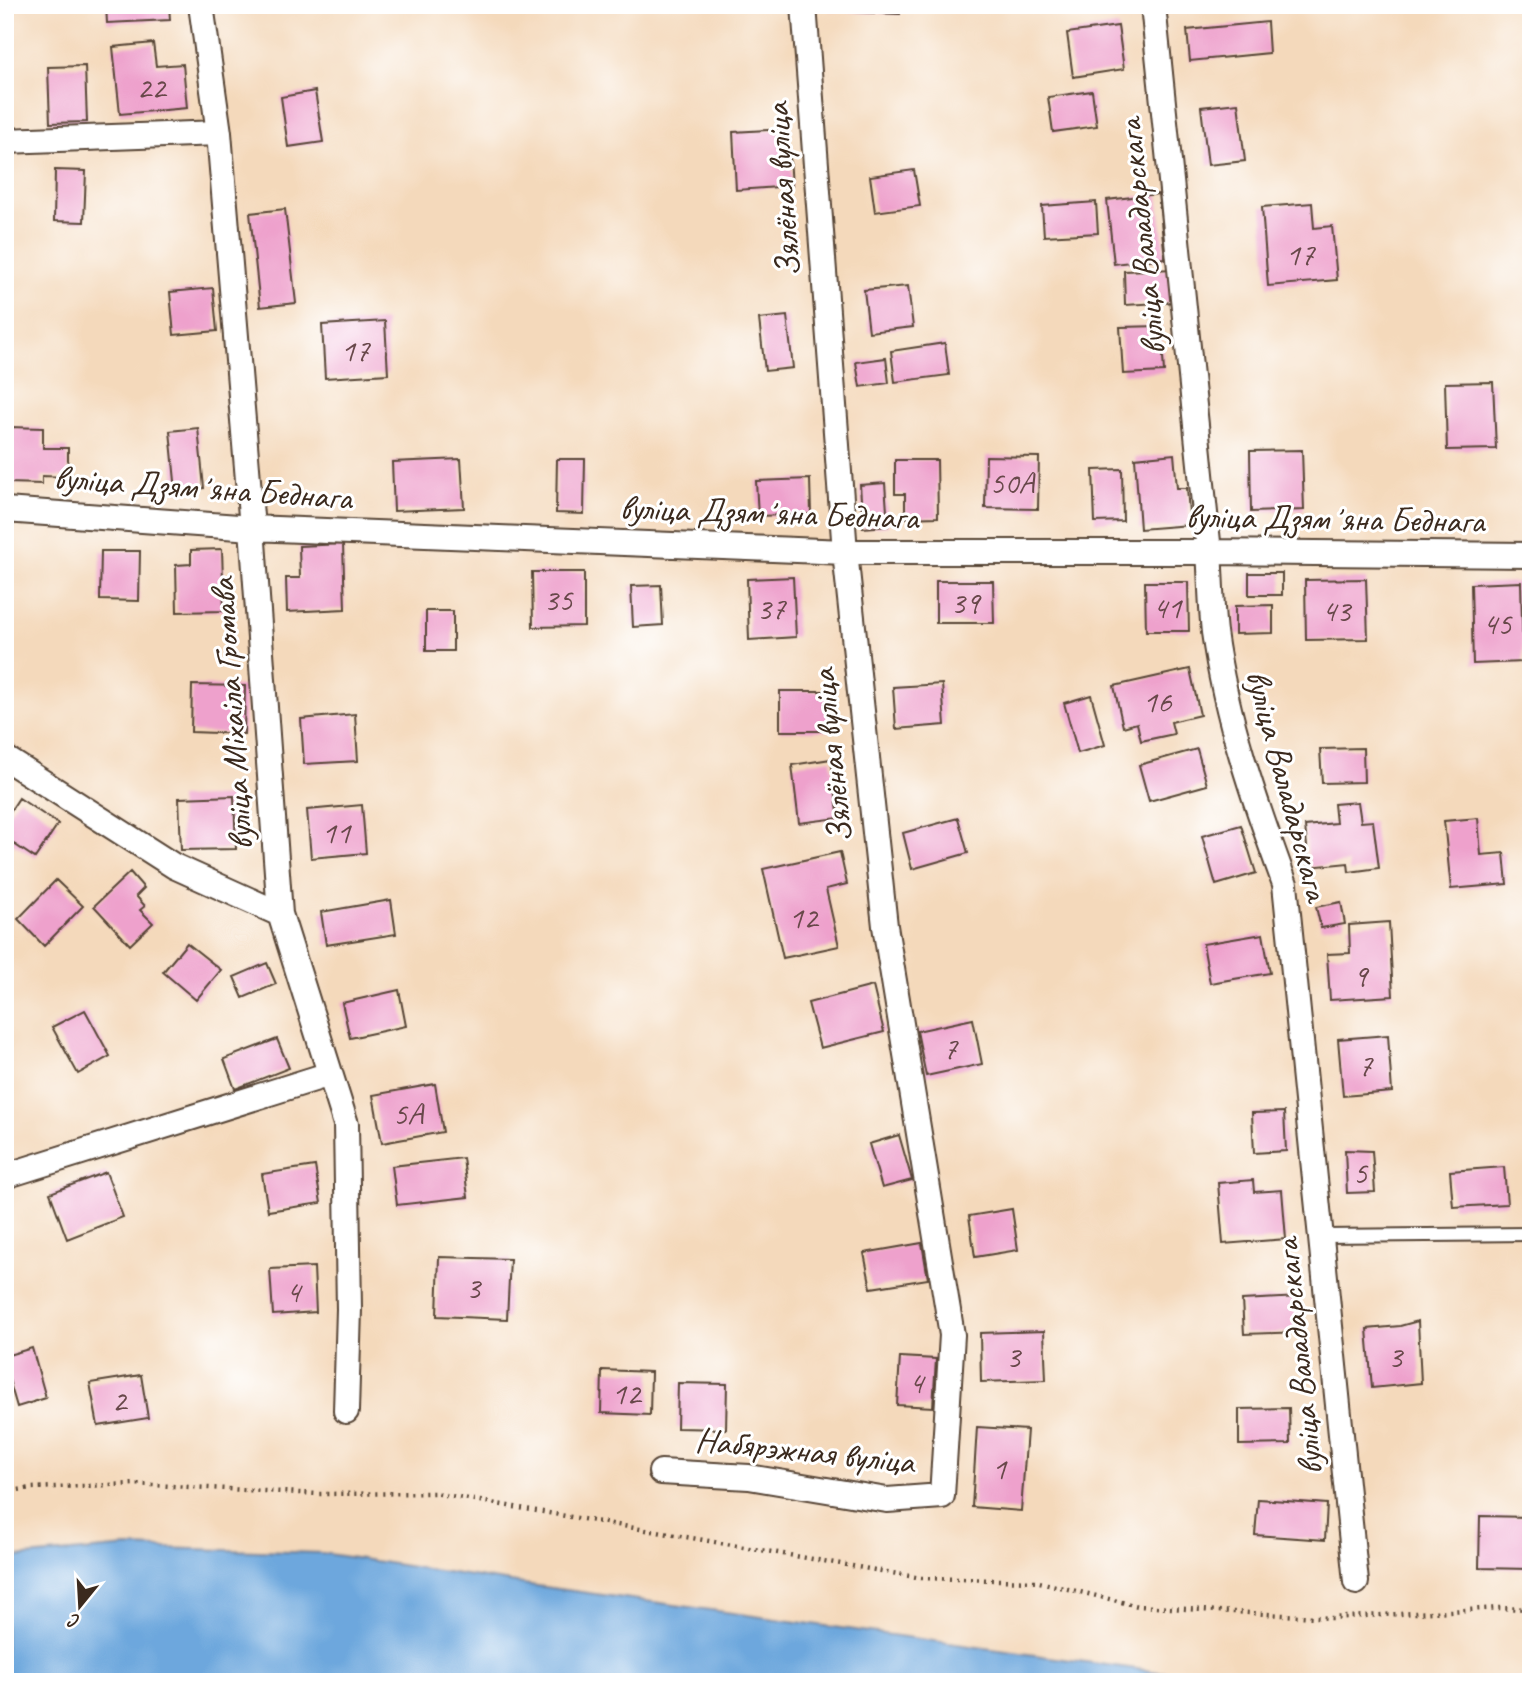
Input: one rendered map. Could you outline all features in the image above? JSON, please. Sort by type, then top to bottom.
[{"type":"street","name":"вуліца Міхаіла Громава","points":[[201,5],[219,133],[252,528],[280,914],[346,1124],[349,1309],[346,1411]]},
{"type":"street","name":"Зялёная вуліца","points":[[804,5],[845,552],[885,926],[952,1335],[942,1496]]},
{"type":"street","name":"вуліца Валадарскага","points":[[1153,5],[1209,552],[1214,632],[1230,714],[1253,795],[1285,884],[1356,1582]]},
{"type":"street","points":[[5,141],[219,133]]},
{"type":"street","name":"вуліца Дзямʼяна Беднага","points":[[5,510],[252,528],[845,552],[1531,555]]},
{"type":"street","points":[[5,758],[174,866],[280,914]]},
{"type":"street","points":[[5,1176],[330,1074]]},
{"type":"street","name":"Набярэжная вуліца","points":[[661,1472],[749,1477],[887,1500],[942,1496]]},
{"type":"lane","points":[[1322,1236],[1531,1234]]},
{"type":"path","points":[[5,1492],[31,1488],[134,1484],[320,1494],[434,1493],[921,1578],[1035,1581],[1138,1606],[1331,1618],[1500,1608],[1531,1609]]},
{"type":"water","points":[[127,1547],[322,1553],[530,1585],[1158,1672],[1341,1682],[5,1682],[5,1558]]},
{"type":"building","points":[[106,5],[169,5],[170,20],[107,23]]},
{"type":"building","points":[[830,5],[901,5],[900,14],[830,11]]},
{"type":"building","points":[[1267,22],[1269,53],[1190,61],[1187,30]]},
{"type":"building","points":[[1118,26],[1124,69],[1073,77],[1067,33]]},
{"type":"building","points":[[153,43],[156,66],[183,64],[187,108],[120,114],[113,47]]},
{"type":"building","points":[[85,66],[87,122],[50,123],[48,67]]},
{"type":"building","points":[[315,91],[323,142],[288,147],[281,97]]},
{"type":"building","points":[[1092,91],[1097,126],[1053,132],[1048,97]]},
{"type":"building","points":[[1238,103],[1245,161],[1208,165],[1201,107]]},
{"type":"building","points":[[788,129],[792,186],[736,190],[733,132]]},
{"type":"building","points":[[55,170],[86,171],[84,222],[54,221]]},
{"type":"building","points":[[914,170],[920,206],[875,212],[870,176]]},
{"type":"building","points":[[1158,194],[1165,258],[1114,264],[1107,200]]},
{"type":"building","points":[[1096,202],[1098,233],[1044,236],[1042,206]]},
{"type":"building","points":[[1312,203],[1314,228],[1332,226],[1337,280],[1268,286],[1262,207]]},
{"type":"building","points":[[285,209],[296,303],[260,307],[250,213]]},
{"type":"building","points":[[1175,269],[1177,302],[1125,305],[1124,271]]},
{"type":"building","points":[[908,286],[913,327],[869,332],[864,290]]},
{"type":"building","points":[[213,288],[217,331],[174,335],[170,292]]},
{"type":"building","points":[[787,316],[793,368],[765,371],[759,319]]},
{"type":"building","points":[[385,321],[388,374],[325,378],[322,325]]},
{"type":"building","points":[[1161,326],[1164,372],[1123,374],[1120,327]]},
{"type":"building","points":[[945,343],[949,375],[895,382],[891,351]]},
{"type":"building","points":[[886,358],[889,383],[860,387],[856,362]]},
{"type":"building","points":[[1493,382],[1496,449],[1447,450],[1445,383]]},
{"type":"building","points":[[9,427],[43,428],[43,448],[68,448],[68,477],[42,476],[42,484],[8,483]]},
{"type":"building","points":[[198,428],[204,488],[176,491],[170,431]]},
{"type":"building","points":[[1302,450],[1304,510],[1251,512],[1250,451]]},
{"type":"building","points":[[1174,454],[1177,488],[1187,488],[1190,525],[1140,529],[1135,458]]},
{"type":"building","points":[[986,456],[1039,457],[1038,509],[985,508]]},
{"type":"building","points":[[461,459],[464,508],[394,511],[392,462]]},
{"type":"building","points":[[557,459],[585,459],[584,514],[556,513]]},
{"type":"building","points":[[895,460],[937,460],[938,517],[905,518],[905,494],[895,494]]},
{"type":"building","points":[[1122,469],[1123,521],[1095,522],[1093,470]]},
{"type":"building","points":[[810,479],[811,514],[758,516],[756,481]]},
{"type":"building","points":[[885,483],[888,526],[863,528],[860,485]]},
{"type":"building","points":[[343,544],[345,609],[287,612],[286,578],[300,578],[299,546]]},
{"type":"building","points":[[222,549],[224,611],[177,612],[176,565],[191,564],[191,550]]},
{"type":"building","points":[[101,551],[140,551],[139,601],[100,600]]},
{"type":"building","points":[[532,572],[584,572],[584,626],[533,627]]},
{"type":"building","points":[[1249,573],[1282,573],[1282,595],[1249,595]]},
{"type":"building","points":[[793,577],[796,637],[749,640],[747,579]]},
{"type":"building","points":[[1366,579],[1368,639],[1306,640],[1305,580]]},
{"type":"building","points":[[936,581],[993,581],[994,623],[936,623]]},
{"type":"building","points":[[1145,582],[1188,582],[1189,631],[1146,631]]},
{"type":"building","points":[[1521,582],[1523,662],[1473,664],[1471,584]]},
{"type":"building","points":[[661,585],[663,625],[633,627],[631,586]]},
{"type":"building","points":[[1273,605],[1273,633],[1235,634],[1235,606]]},
{"type":"building","points":[[426,611],[453,611],[453,651],[426,651]]},
{"type":"building","points":[[1190,669],[1200,715],[1171,722],[1174,734],[1141,741],[1137,723],[1123,727],[1114,686]]},
{"type":"building","points":[[942,684],[945,725],[896,729],[893,687]]},
{"type":"building","points":[[192,685],[245,686],[244,734],[191,732]]},
{"type":"building","points":[[780,691],[831,691],[831,731],[780,731]]},
{"type":"building","points":[[1091,695],[1105,745],[1078,753],[1064,703]]},
{"type":"building","points":[[355,714],[358,761],[304,764],[301,719]]},
{"type":"building","points":[[1363,748],[1364,782],[1322,783],[1320,749]]},
{"type":"building","points":[[1197,749],[1207,785],[1149,801],[1139,765]]},
{"type":"building","points":[[831,759],[839,818],[799,823],[792,765]]},
{"type":"building","points":[[234,796],[236,849],[181,850],[179,798]]},
{"type":"building","points":[[19,798],[58,824],[35,858],[5,838],[5,819]]},
{"type":"building","points":[[1358,802],[1361,822],[1373,821],[1379,868],[1349,872],[1348,863],[1309,867],[1305,826],[1336,823],[1334,804]]},
{"type":"building","points":[[362,805],[366,853],[311,858],[307,810]]},
{"type":"building","points":[[958,818],[968,853],[912,869],[903,833]]},
{"type":"building","points":[[1478,818],[1481,855],[1504,853],[1507,884],[1451,889],[1444,821]]},
{"type":"building","points":[[1241,825],[1256,873],[1216,885],[1202,836]]},
{"type":"building","points":[[840,852],[847,884],[826,889],[839,946],[783,958],[763,869]]},
{"type":"building","points":[[130,872],[144,888],[136,896],[145,906],[140,910],[153,923],[130,945],[94,906]]},
{"type":"building","points":[[56,880],[83,906],[44,946],[18,919]]},
{"type":"building","points":[[391,900],[396,934],[326,945],[321,912]]},
{"type":"building","points":[[1341,902],[1345,924],[1321,928],[1316,907]]},
{"type":"building","points":[[1389,922],[1393,996],[1330,1000],[1327,954],[1350,953],[1349,925]]},
{"type":"building","points":[[1263,934],[1270,973],[1210,983],[1203,944]]},
{"type":"building","points":[[187,943],[221,970],[196,1000],[163,972]]},
{"type":"building","points":[[267,963],[276,984],[243,998],[234,977]]},
{"type":"building","points":[[873,986],[884,1032],[820,1048],[808,1003]]},
{"type":"building","points":[[399,990],[406,1026],[350,1038],[342,1003]]},
{"type":"building","points":[[85,1010],[110,1056],[78,1074],[52,1027]]},
{"type":"building","points":[[973,1019],[982,1064],[926,1076],[917,1031]]},
{"type":"building","points":[[1388,1035],[1392,1092],[1343,1096],[1338,1039]]},
{"type":"building","points":[[277,1039],[289,1068],[235,1089],[224,1059]]},
{"type":"building","points":[[435,1084],[443,1132],[382,1143],[373,1095]]},
{"type":"building","points":[[1284,1112],[1286,1151],[1254,1153],[1252,1113]]},
{"type":"building","points":[[899,1135],[912,1180],[882,1188],[869,1144]]},
{"type":"building","points":[[1345,1150],[1372,1151],[1375,1192],[1347,1193]]},
{"type":"building","points":[[463,1158],[468,1197],[397,1205],[392,1166]]},
{"type":"building","points":[[315,1166],[321,1203],[268,1211],[262,1174]]},
{"type":"building","points":[[1504,1167],[1507,1204],[1453,1207],[1450,1171]]},
{"type":"building","points":[[106,1172],[123,1217],[67,1239],[50,1193]]},
{"type":"building","points":[[1253,1180],[1254,1192],[1282,1190],[1286,1239],[1223,1244],[1218,1183]]},
{"type":"building","points":[[1012,1209],[1018,1250],[975,1257],[969,1216]]},
{"type":"building","points":[[922,1243],[928,1279],[871,1288],[864,1253]]},
{"type":"building","points":[[439,1257],[510,1259],[507,1319],[437,1316]]},
{"type":"building","points":[[314,1267],[316,1312],[273,1315],[270,1269]]},
{"type":"building","points":[[1300,1297],[1302,1332],[1244,1334],[1242,1300]]},
{"type":"building","points":[[1418,1321],[1421,1383],[1372,1388],[1367,1329],[1400,1326]]},
{"type":"building","points":[[1044,1331],[1046,1380],[981,1382],[980,1333]]},
{"type":"building","points":[[32,1348],[46,1398],[17,1407],[5,1366],[5,1356]]},
{"type":"building","points":[[900,1357],[936,1359],[933,1407],[897,1405]]},
{"type":"building","points":[[602,1370],[651,1372],[650,1415],[601,1413]]},
{"type":"building","points":[[141,1375],[148,1418],[98,1426],[90,1383]]},
{"type":"building","points":[[678,1383],[727,1384],[726,1429],[677,1428]]},
{"type":"building","points":[[1289,1408],[1290,1444],[1239,1445],[1239,1409]]},
{"type":"building","points":[[977,1427],[1027,1430],[1021,1511],[972,1507]]},
{"type":"building","points":[[1258,1499],[1327,1504],[1325,1540],[1255,1535]]},
{"type":"building","points":[[1480,1516],[1531,1517],[1531,1569],[1479,1568]]}]
